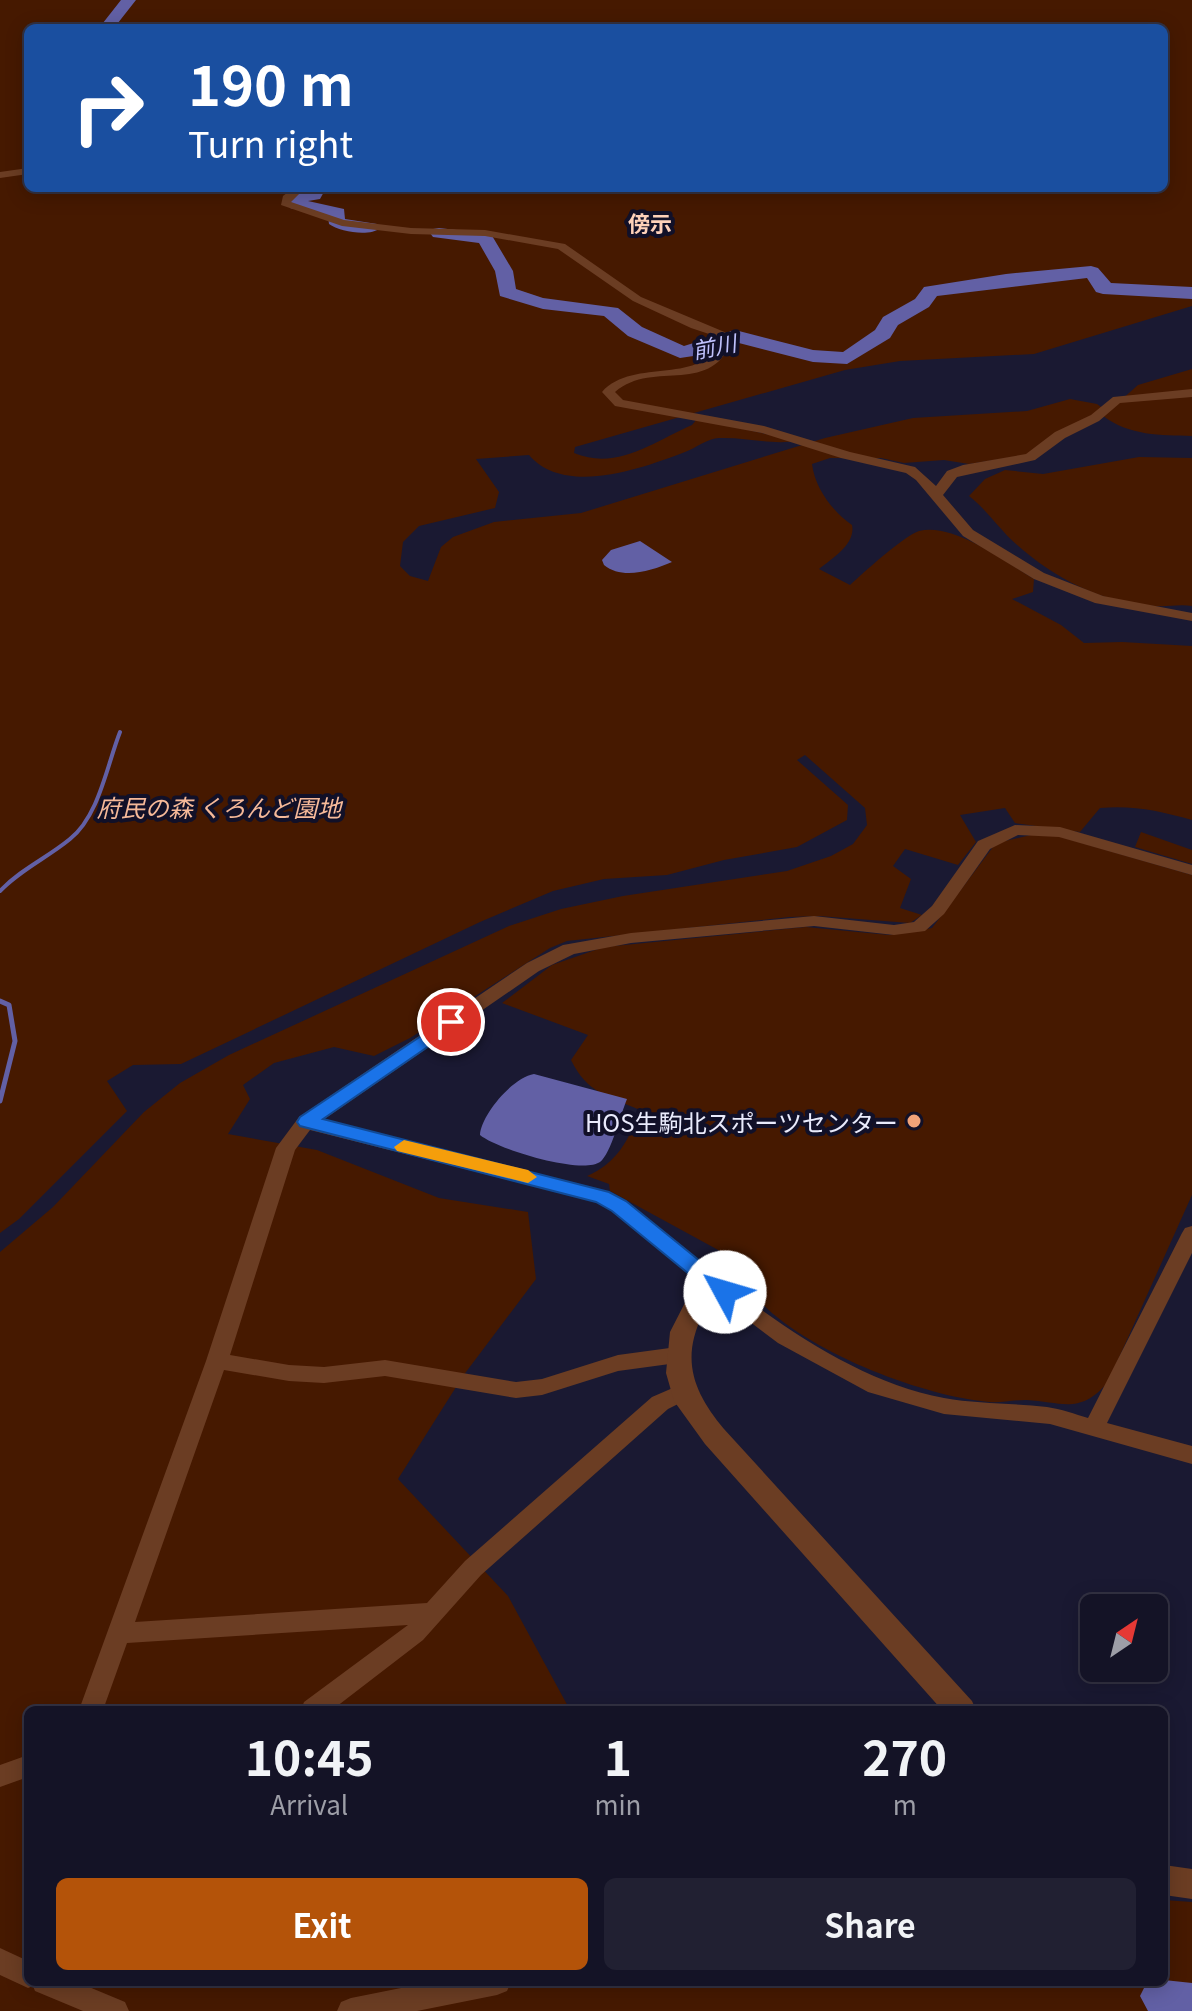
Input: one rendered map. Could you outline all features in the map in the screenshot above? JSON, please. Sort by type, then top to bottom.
[{"type":"street","points":[[0,175],[24,172]]},
{"type":"street","points":[[294,192],[286,198],[285,203],[337,222],[411,231],[485,233],[561,246],[637,299],[695,326],[729,337],[720,353],[701,367],[689,372],[635,374],[612,386],[608,392],[610,397],[632,407],[764,430],[846,455],[895,465],[921,477],[968,533],[1039,576],[1100,600],[1192,617]]},
{"type":"street","points":[[937,494],[952,474],[968,468],[1030,457],[1069,430],[1095,418],[1117,400],[1192,393]]},
{"type":"street","points":[[92,1706],[217,1361],[286,1148],[306,1122],[521,975],[569,949],[631,938],[814,921],[894,930],[919,927],[938,910],[984,845],[1015,830],[1060,832],[1192,870]]},
{"type":"street","points":[[306,1122],[602,1197],[619,1206],[711,1282],[785,1337],[876,1386],[944,1406],[1050,1416],[1192,1455]]},
{"type":"street","points":[[1094,1428],[1192,1233]]},
{"type":"street","points":[[711,1282],[685,1319],[677,1355],[682,1392],[695,1413],[730,1453],[957,1706]]},
{"type":"street","points":[[217,1361],[289,1373],[324,1375],[399,1369],[516,1390],[542,1387],[618,1363],[677,1355]]},
{"type":"street","points":[[318,1706],[415,1633],[484,1557],[660,1403],[682,1392]]},
{"type":"street","points":[[119,1633],[432,1613]]},
{"type":"street","points":[[0,1776],[24,1767]]},
{"type":"street","points":[[1168,1881],[1192,1884]]},
{"type":"street","points":[[0,1961],[24,1973]]},
{"type":"street","points":[[55,1986],[115,2011]]},
{"type":"street","points":[[351,2011],[477,1986]]},
{"type":"green space","name":"府民の森 くろんど園地","points":[[0,0],[1192,0],[1192,306],[1034,354],[900,361],[845,370],[575,447],[574,453],[590,458],[620,457],[692,425],[697,419],[798,441],[715,438],[648,465],[583,477],[544,468],[529,455],[476,459],[499,492],[495,508],[419,526],[403,542],[400,566],[410,576],[428,581],[441,547],[453,537],[494,522],[581,513],[825,438],[913,418],[1027,411],[1070,399],[1097,404],[1104,409],[1032,454],[969,464],[944,460],[904,463],[881,458],[830,458],[812,464],[826,498],[852,525],[847,544],[819,569],[850,585],[913,534],[933,530],[947,532],[979,545],[1034,579],[1033,592],[1012,599],[1061,625],[1084,643],[1192,646],[1192,820],[1124,807],[1100,808],[1080,832],[1015,823],[1005,808],[960,815],[976,842],[958,865],[905,849],[893,866],[911,879],[900,908],[922,915],[910,923],[819,916],[789,917],[567,941],[550,948],[410,1038],[374,1056],[334,1047],[274,1063],[243,1085],[250,1099],[228,1134],[317,1150],[439,1198],[528,1212],[536,1279],[463,1376],[398,1479],[508,1596],[568,1706],[24,1706],[24,1986],[1168,1986],[1168,1900],[1192,1902],[1192,2011],[0,2011],[0,1252],[53,1207],[144,1112],[180,1083],[229,1055],[509,926],[561,909],[623,896],[787,871],[831,856],[853,844],[867,825],[865,808],[805,755],[797,760],[848,805],[847,820],[797,847],[724,860],[667,875],[604,879],[553,891],[480,922],[181,1064],[133,1065],[107,1081],[127,1111],[19,1219],[0,1233]]},
{"type":"green space","points":[[1192,369],[1192,436],[1135,431],[1103,416],[1138,385]]},
{"type":"green space","points":[[1139,457],[1192,458],[1192,606],[1136,604],[1080,587],[1031,556],[969,496],[985,479],[1005,470],[1043,474]]},
{"type":"green space","points":[[1141,832],[1192,850],[1192,864],[1135,847]]},
{"type":"green space","name":"HOS生駒北スポーツセンター","points":[[1035,834],[1058,836],[1192,875],[1192,1195],[1108,1382],[1089,1399],[1070,1404],[1026,1400],[989,1402],[926,1389],[853,1362],[787,1325],[761,1303],[743,1280],[754,1266],[731,1257],[610,1191],[609,1184],[587,1176],[606,1164],[621,1149],[640,1110],[591,1087],[577,1071],[571,1060],[588,1035],[502,1003],[552,965],[604,947],[806,927],[889,935],[932,928],[996,843]]},
{"type":"shaded area","points":[[640,541],[672,562],[646,571],[628,573],[611,570],[604,565],[602,560],[611,550]]},
{"type":"shaded area","points":[[534,1074],[627,1099],[612,1142],[600,1162],[576,1165],[539,1159],[503,1147],[480,1135],[486,1117],[500,1098],[517,1082]]},
{"type":"shaded area","points":[[1168,1980],[1192,1983],[1192,2011],[1148,2011],[1140,1996],[1144,1988],[1168,1986]]},
{"type":"waterway","name":"前川","points":[[109,24],[129,0]]},
{"type":"waterway","name":"前川","points":[[315,192],[314,195],[294,198],[296,204],[338,213],[335,220],[340,224],[371,228]]},
{"type":"waterway","name":"前川","points":[[439,233],[485,238],[504,271],[507,292],[543,304],[611,312],[635,331],[680,352],[700,350],[722,338],[735,336],[813,356],[847,358],[883,334],[890,321],[922,303],[931,291],[1006,280],[1091,272],[1101,281],[1103,288],[1192,293]]},
{"type":"waterway","points":[[0,891],[80,829],[95,804],[120,732]]},
{"type":"waterway","points":[[0,1001],[9,1005],[15,1041],[0,1101]]},
{"type":"slow traffic","points":[[404,1147],[528,1177]]},
{"type":"place","name":"HOS生駒北スポーツセンター","points":[[914,1121]]},
{"type":"district","name":"傍示","points":[[650,222]]},
{"type":"route","points":[[451,1022],[306,1122],[602,1197],[619,1206],[725,1292]]}]
